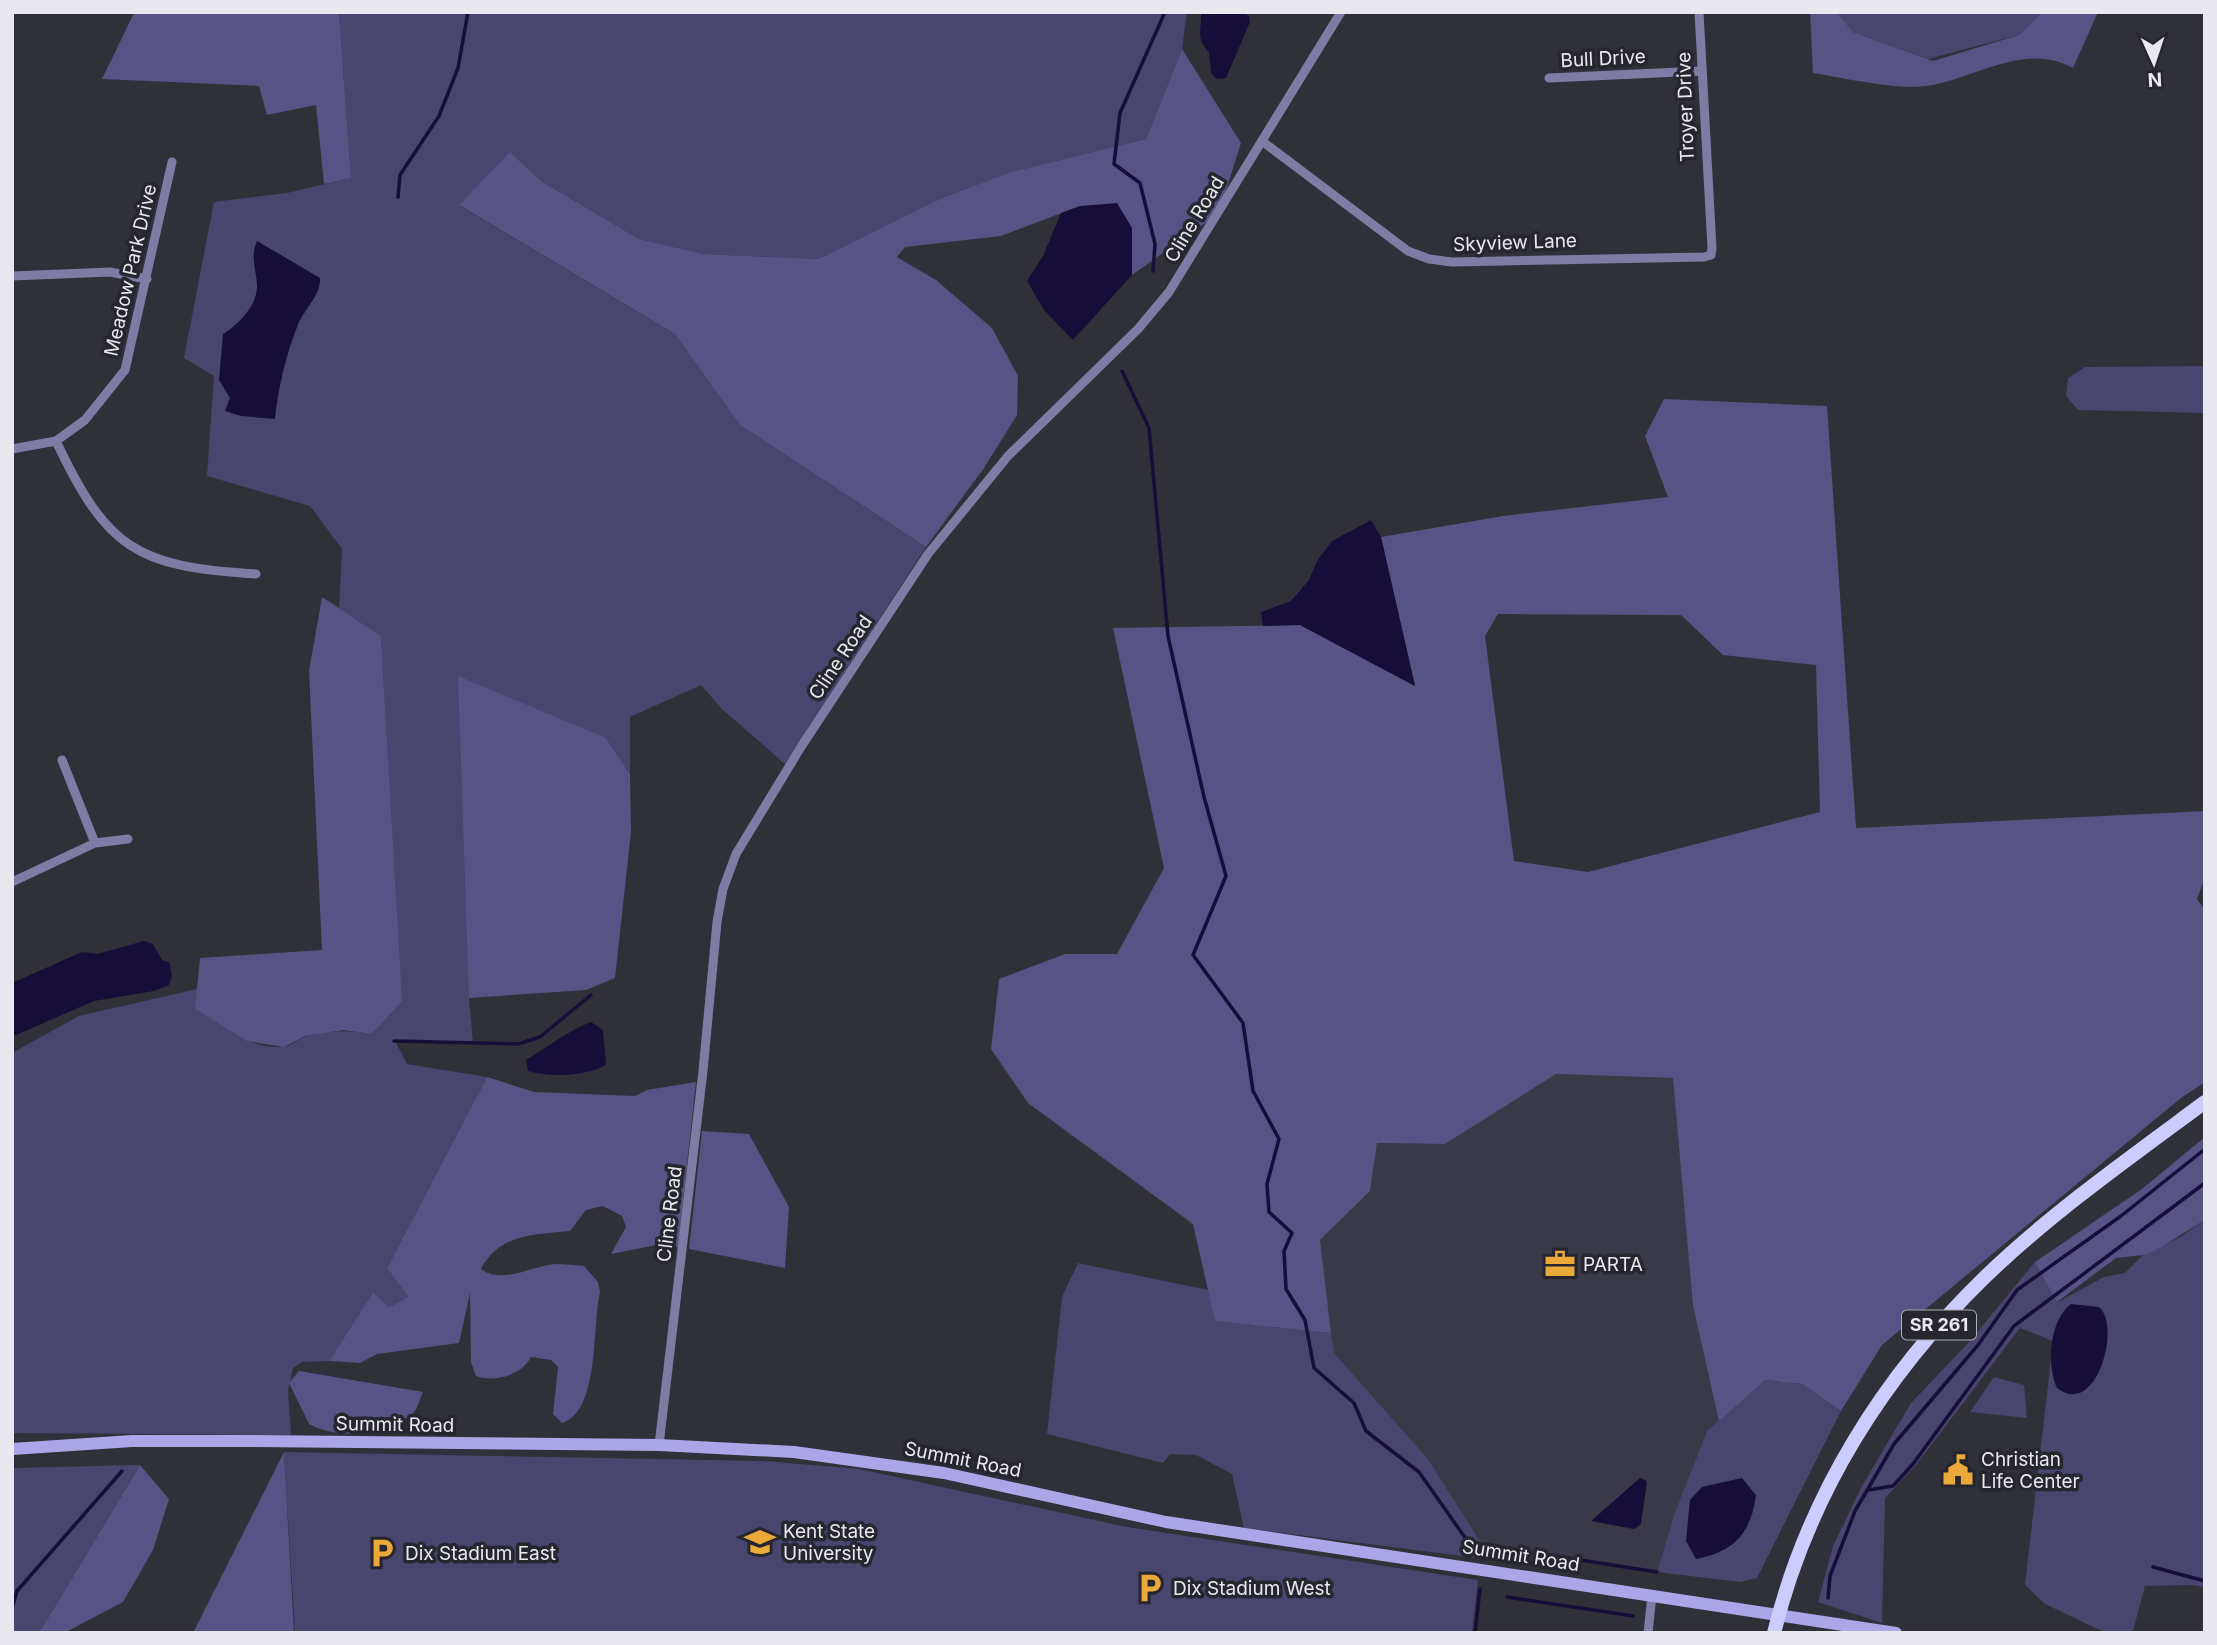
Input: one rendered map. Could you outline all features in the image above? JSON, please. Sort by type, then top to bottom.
[{"type":"main road","name":"SR 261","points":[[1774,1633],[1801,1546],[1832,1477],[1854,1436],[1893,1380],[1942,1321],[1987,1275],[2205,1102]]},
{"type":"street","name":"Cline Road","points":[[659,1445],[704,1059],[717,922],[723,889],[736,854],[801,747],[928,554],[1008,456],[1111,356],[1169,292],[1340,12]]},
{"type":"street","name":"Troyer Drive","points":[[1699,12],[1707,200]]},
{"type":"street","name":"Bull Drive","points":[[1549,78],[1701,71]]},
{"type":"street","name":"Skyview Lane","points":[[1262,141],[1397,244],[1417,256],[1440,261],[1704,257],[1711,255],[1712,248],[1707,200]]},
{"type":"street","name":"Meadow Park Drive","points":[[12,449],[56,441],[85,420],[125,370],[172,162]]},
{"type":"street","points":[[12,276],[110,272],[147,279]]},
{"type":"street","points":[[56,441],[92,509],[119,538],[147,556],[182,568],[256,574]]},
{"type":"street","points":[[62,760],[95,843]]},
{"type":"street","points":[[12,882],[95,843],[128,839]]},
{"type":"street","name":"Summit Road","points":[[12,1449],[132,1441],[659,1445],[794,1452],[906,1466],[1166,1522],[1896,1633]]},
{"type":"street","points":[[1648,1633],[1652,1595]]},
{"type":"shaded area","points":[[339,12],[1187,12],[1182,49],[1146,139],[1007,173],[940,199],[818,259],[704,254],[639,239],[541,181],[510,152],[460,206],[675,334],[740,425],[926,547],[785,764],[722,709],[701,685],[630,717],[630,774],[606,738],[469,998],[473,1043],[395,1041],[407,1064],[487,1077],[387,1268],[408,1297],[389,1307],[373,1294],[329,1361],[302,1362],[293,1368],[288,1390],[291,1435],[12,1433],[12,1053],[79,1016],[197,989],[232,1030],[254,1043],[267,1046],[285,1047],[304,1037],[331,1031],[372,1034],[401,1001],[381,636],[339,609],[342,549],[310,506],[207,476],[214,376],[184,358],[214,202],[287,193],[351,178]]},
{"type":"shaded area","points":[[339,12],[351,178],[324,184],[316,105],[267,115],[259,86],[102,79],[134,13]]},
{"type":"shaded area","points":[[1201,12],[1243,12],[1249,16],[1250,22],[1226,78],[1217,79],[1211,73],[1209,52],[1202,43],[1200,34]]},
{"type":"shaded area","points":[[1810,12],[1837,12],[1853,32],[1933,61],[2019,35],[2043,12],[2098,12],[2073,68],[2037,58],[2018,60],[1944,82],[1914,87],[1813,73]]},
{"type":"shaded area","points":[[1837,12],[2043,12],[2019,35],[1928,59],[1853,32]]},
{"type":"shaded area","points":[[1182,49],[1241,143],[1219,213],[1132,275],[1132,228],[1080,206],[1001,236],[905,247],[897,257],[936,280],[992,328],[1018,376],[1017,415],[984,468],[926,547],[740,425],[675,334],[459,205],[510,152],[541,181],[639,239],[704,254],[818,259],[940,199],[1007,173],[1146,139]]},
{"type":"shaded area","points":[[1117,203],[1132,228],[1132,275],[1073,340],[1044,310],[1027,281],[1043,256],[1061,213],[1080,206]]},
{"type":"shaded area","points":[[257,241],[320,278],[318,291],[300,321],[289,349],[275,419],[241,416],[225,411],[230,398],[219,380],[223,334],[246,314],[254,300],[257,285],[254,257]]},
{"type":"shaded area","points":[[2205,366],[2205,413],[2078,410],[2066,396],[2068,378],[2085,367]]},
{"type":"shaded area","points":[[1664,399],[1827,406],[1856,828],[2205,811],[2205,877],[2197,899],[2205,910],[2205,1082],[2181,1098],[1882,1345],[1841,1411],[1802,1384],[1765,1380],[1719,1421],[1693,1306],[1673,1078],[1556,1074],[1445,1144],[1377,1143],[1370,1191],[1320,1240],[1331,1333],[1215,1321],[1193,1224],[1028,1103],[991,1049],[999,979],[1065,954],[1117,954],[1164,868],[1113,628],[1300,625],[1415,686],[1381,537],[1503,516],[1668,497],[1645,436]],"holes":[[[1498,614],[1681,615],[1723,655],[1816,665],[1820,812],[1588,872],[1514,861],[1485,636]]]},
{"type":"shaded area","points":[[1371,520],[1381,537],[1415,686],[1300,625],[1263,626],[1261,612],[1291,601],[1309,580],[1317,561],[1332,541]]},
{"type":"shaded area","points":[[322,597],[381,636],[402,1001],[372,1034],[343,1030],[305,1036],[284,1047],[247,1041],[195,1009],[200,958],[322,950],[309,671]]},
{"type":"shaded area","points":[[458,676],[606,738],[630,774],[631,832],[615,978],[586,990],[469,998]]},
{"type":"shaded area","points":[[144,941],[153,944],[162,960],[169,962],[172,975],[169,985],[154,991],[94,1001],[16,1035],[12,1034],[12,983],[82,952],[97,954]]},
{"type":"shaded area","points":[[591,1022],[603,1030],[606,1065],[588,1072],[568,1075],[528,1071],[526,1060]]},
{"type":"shaded area","points":[[1556,1074],[1674,1078],[1693,1306],[1719,1421],[1707,1431],[1675,1512],[1657,1572],[1555,1556],[1492,1560],[1428,1459],[1333,1353],[1320,1240],[1370,1191],[1377,1143],[1445,1144]]},
{"type":"shaded area","points":[[487,1077],[534,1092],[635,1096],[647,1090],[696,1082],[678,1247],[662,1244],[611,1254],[626,1227],[622,1216],[603,1206],[586,1210],[570,1231],[531,1235],[508,1242],[489,1257],[481,1269],[507,1275],[546,1265],[584,1266],[598,1282],[600,1292],[589,1385],[583,1403],[574,1416],[562,1423],[553,1414],[558,1367],[551,1360],[531,1357],[521,1369],[507,1376],[491,1379],[476,1376],[471,1362],[470,1293],[459,1343],[377,1354],[360,1363],[329,1361],[373,1293],[389,1307],[408,1297],[387,1268]]},
{"type":"shaded area","points":[[702,1131],[749,1134],[789,1207],[785,1268],[689,1249]]},
{"type":"shaded area","points":[[2205,1137],[2205,1220],[2156,1250],[2143,1255],[2116,1258],[2057,1302],[2035,1262],[2142,1189]]},
{"type":"shaded area","points":[[2205,1220],[2205,1587],[2145,1586],[2133,1631],[2104,1632],[2045,1604],[2025,1585],[2053,1341],[2020,1328],[1916,1465],[1885,1498],[1882,1623],[1818,1602],[1833,1546],[1862,1486],[1911,1403],[1970,1341],[2035,1262],[2058,1302],[2104,1277],[2125,1273],[2143,1255],[2180,1237]]},
{"type":"shaded area","points":[[1078,1263],[1208,1290],[1216,1321],[1331,1333],[1334,1353],[1428,1459],[1492,1560],[1244,1528],[1232,1474],[1196,1455],[1170,1454],[1163,1463],[1047,1434],[1062,1297]]},
{"type":"shaded area","points":[[2071,1304],[2099,1307],[2105,1317],[2108,1332],[2101,1366],[2093,1381],[2083,1391],[2071,1394],[2057,1388],[2051,1355],[2058,1320]]},
{"type":"shaded area","points":[[299,1371],[423,1392],[414,1412],[391,1426],[363,1433],[334,1432],[309,1424],[289,1383]]},
{"type":"shaded area","points":[[1994,1377],[2024,1385],[2027,1418],[1970,1412]]},
{"type":"shaded area","points":[[1764,1380],[1802,1384],[1841,1411],[1757,1578],[1740,1582],[1657,1572],[1675,1512],[1707,1431]]},
{"type":"shaded area","name":"Kent State University","points":[[284,1452],[764,1461],[859,1469],[1127,1527],[1478,1580],[1472,1633],[295,1633]]},
{"type":"shaded area","points":[[284,1452],[294,1633],[193,1633]]},
{"type":"shaded area","points":[[140,1465],[39,1633],[12,1633],[12,1468]]},
{"type":"shaded area","points":[[140,1465],[169,1499],[153,1550],[123,1602],[64,1633],[39,1633]]},
{"type":"shaded area","points":[[1640,1478],[1647,1481],[1641,1524],[1634,1529],[1591,1521]]},
{"type":"shaded area","points":[[1742,1478],[1756,1495],[1745,1530],[1730,1546],[1696,1559],[1686,1541],[1690,1500],[1702,1487]]},
{"type":"waterway","points":[[398,197],[400,175],[439,116],[458,68],[468,12]]},
{"type":"waterway","points":[[1153,271],[1155,244],[1140,183],[1114,164],[1120,113],[1165,12]]},
{"type":"waterway","points":[[1122,371],[1149,428],[1168,636],[1204,797],[1226,876],[1193,955],[1243,1023],[1253,1091],[1279,1139],[1267,1184],[1269,1212],[1292,1233],[1284,1251],[1286,1289],[1305,1320],[1314,1368],[1354,1403],[1366,1431],[1419,1472],[1478,1556]]},
{"type":"waterway","points":[[394,1041],[518,1044],[540,1037],[591,995]]},
{"type":"waterway","points":[[1828,1598],[1830,1576],[1855,1511],[1894,1444],[1978,1345],[2017,1290],[2121,1216],[2205,1149]]},
{"type":"waterway","points":[[1868,1490],[1893,1486],[1913,1464],[2014,1326],[2205,1183]]},
{"type":"waterway","points":[[12,1608],[17,1591],[122,1471]]},
{"type":"waterway","points":[[1555,1556],[1657,1572]]},
{"type":"waterway","points":[[2153,1567],[2205,1581]]},
{"type":"waterway","points":[[1475,1633],[1480,1589]]},
{"type":"waterway","points":[[1507,1597],[1633,1616]]},
{"type":"place","name":"PARTA","points":[[1560,1264]]},
{"type":"place","name":"Christian Life Center","points":[[1958,1470]]},
{"type":"place","name":"Kent State University","points":[[760,1542]]},
{"type":"place","name":"Dix Stadium East","points":[[382,1553]]},
{"type":"place","name":"Dix Stadium West","points":[[1150,1588]]}]
